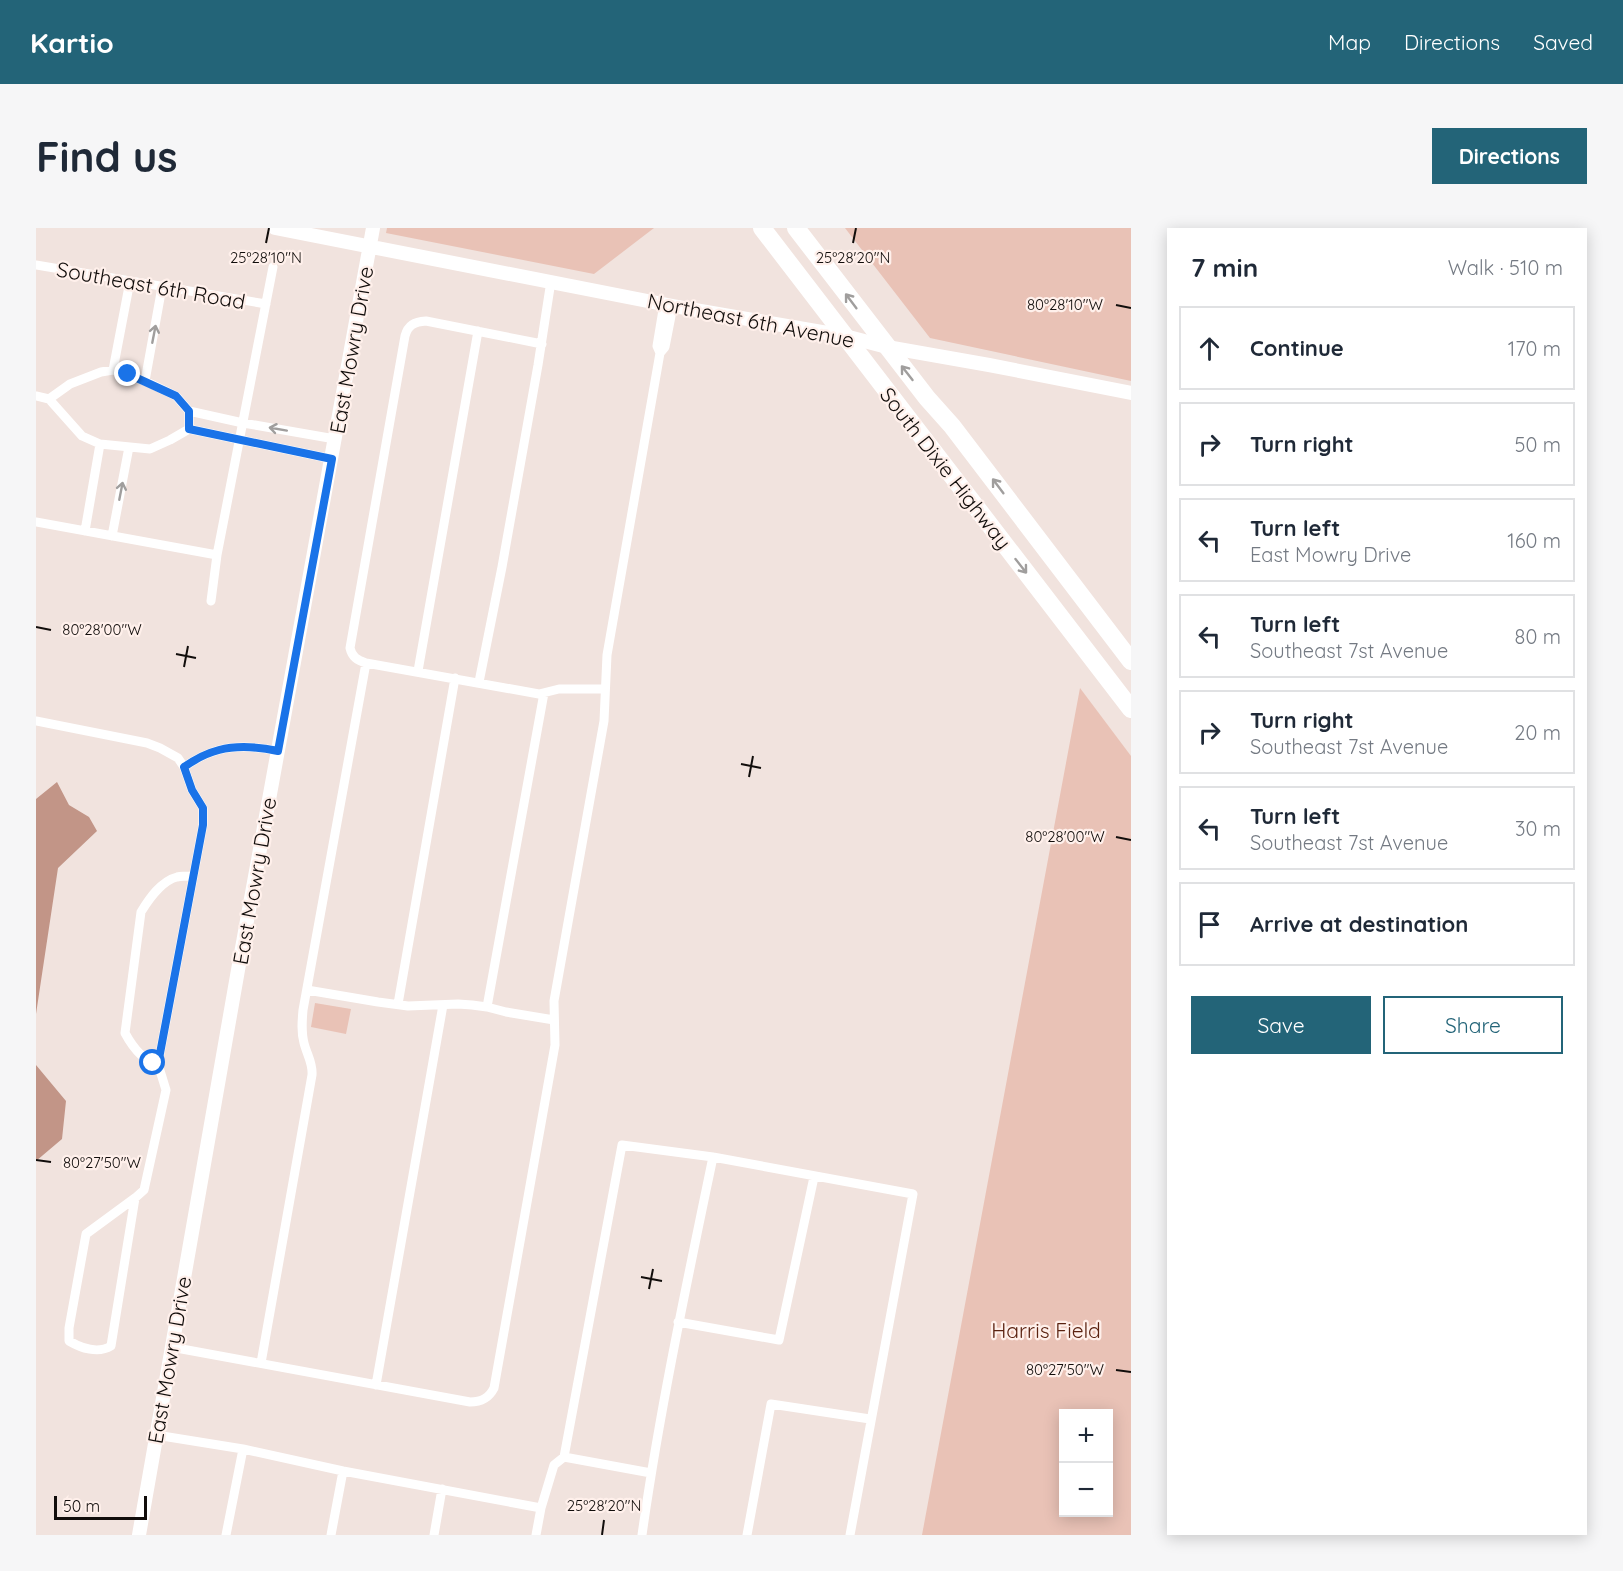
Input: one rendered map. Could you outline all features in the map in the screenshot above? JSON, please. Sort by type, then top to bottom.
[{"type":"highway","name":"South Dixie Highway","points":[[762,228],[1131,709]]},
{"type":"highway","name":"South Dixie Highway","points":[[795,228],[927,398],[952,426],[1131,661]]},
{"type":"street","name":"Northeast 6th Avenue","points":[[275,228],[669,305],[845,336],[887,347],[1131,393]]},
{"type":"street","name":"East Mowry Drive","points":[[139,1535],[278,751],[374,228]]},
{"type":"street","name":"Southeast 6th Road","points":[[36,265],[266,304]]},
{"type":"street","points":[[211,601],[217,555],[273,267]]},
{"type":"street","points":[[113,370],[130,281]]},
{"type":"street","points":[[479,682],[542,344],[551,281]]},
{"type":"street","points":[[145,381],[162,287]]},
{"type":"street","points":[[171,1347],[470,1402],[484,1400],[492,1391],[555,1045],[554,1001],[604,721],[607,655],[660,353],[665,347],[669,305]]},
{"type":"street","points":[[542,344],[422,321],[414,323],[406,332],[349,645],[353,656],[366,663],[534,693],[560,689],[605,688]]},
{"type":"street","points":[[418,671],[478,331]]},
{"type":"street","points":[[49,399],[70,384],[101,372],[113,370],[145,381],[176,396],[189,411],[335,439]]},
{"type":"street","points":[[36,396],[49,399],[82,436],[100,444],[150,448],[189,429],[332,459]]},
{"type":"street","points":[[189,411],[189,429]]},
{"type":"street","points":[[85,531],[100,444]]},
{"type":"street","points":[[112,536],[129,447]]},
{"type":"street","points":[[36,522],[217,555]]},
{"type":"street","points":[[261,1363],[312,1071],[302,1030],[307,990],[366,663]]},
{"type":"street","points":[[398,1004],[455,678]]},
{"type":"street","points":[[487,1007],[544,693]]},
{"type":"street","points":[[36,721],[147,743],[160,748],[178,758],[203,808],[203,825],[158,1064],[166,1090],[144,1190],[86,1233],[69,1328],[69,1341],[79,1346],[99,1350],[111,1346],[135,1198]]},
{"type":"street","points":[[184,767],[219,750],[259,747],[278,751]]},
{"type":"street","points":[[158,1064],[153,1063],[134,1049],[125,1033],[141,912],[150,898],[176,877],[193,876]]},
{"type":"street","points":[[307,990],[418,1006],[458,1004],[487,1007],[554,1020]]},
{"type":"street","points":[[375,1385],[443,1005]]},
{"type":"street","points":[[536,1535],[554,1465],[564,1457],[622,1145],[713,1157],[913,1194],[850,1535]]},
{"type":"street","points":[[642,1535],[678,1322],[713,1157]]},
{"type":"street","points":[[678,1322],[779,1340],[814,1177]]},
{"type":"street","points":[[747,1535],[771,1404],[870,1419]]},
{"type":"street","points":[[156,1435],[243,1449],[541,1509]]},
{"type":"street","points":[[226,1535],[243,1449]]},
{"type":"street","points":[[564,1457],[651,1473]]},
{"type":"street","points":[[331,1535],[344,1471]]},
{"type":"street","points":[[434,1535],[442,1489]]},
{"type":"green space","points":[[387,228],[654,228],[594,274],[386,233]]},
{"type":"green space","points":[[845,228],[1131,228],[1131,381],[930,338]]},
{"type":"green space","name":"Harris Field","points":[[1080,688],[1131,756],[1131,1535],[922,1535]]},
{"type":"green space","points":[[315,1003],[351,1009],[346,1034],[311,1027]]},
{"type":"shaded area","points":[[57,782],[69,805],[89,817],[97,831],[58,868],[36,1014],[36,799]]},
{"type":"shaded area","points":[[36,1065],[66,1101],[62,1139],[36,1161]]},
{"type":"route","points":[[128,374],[176,396],[189,411],[189,429],[332,459],[278,751],[259,747],[219,750],[184,767],[192,790],[203,808],[203,825],[158,1064],[153,1063]]}]
